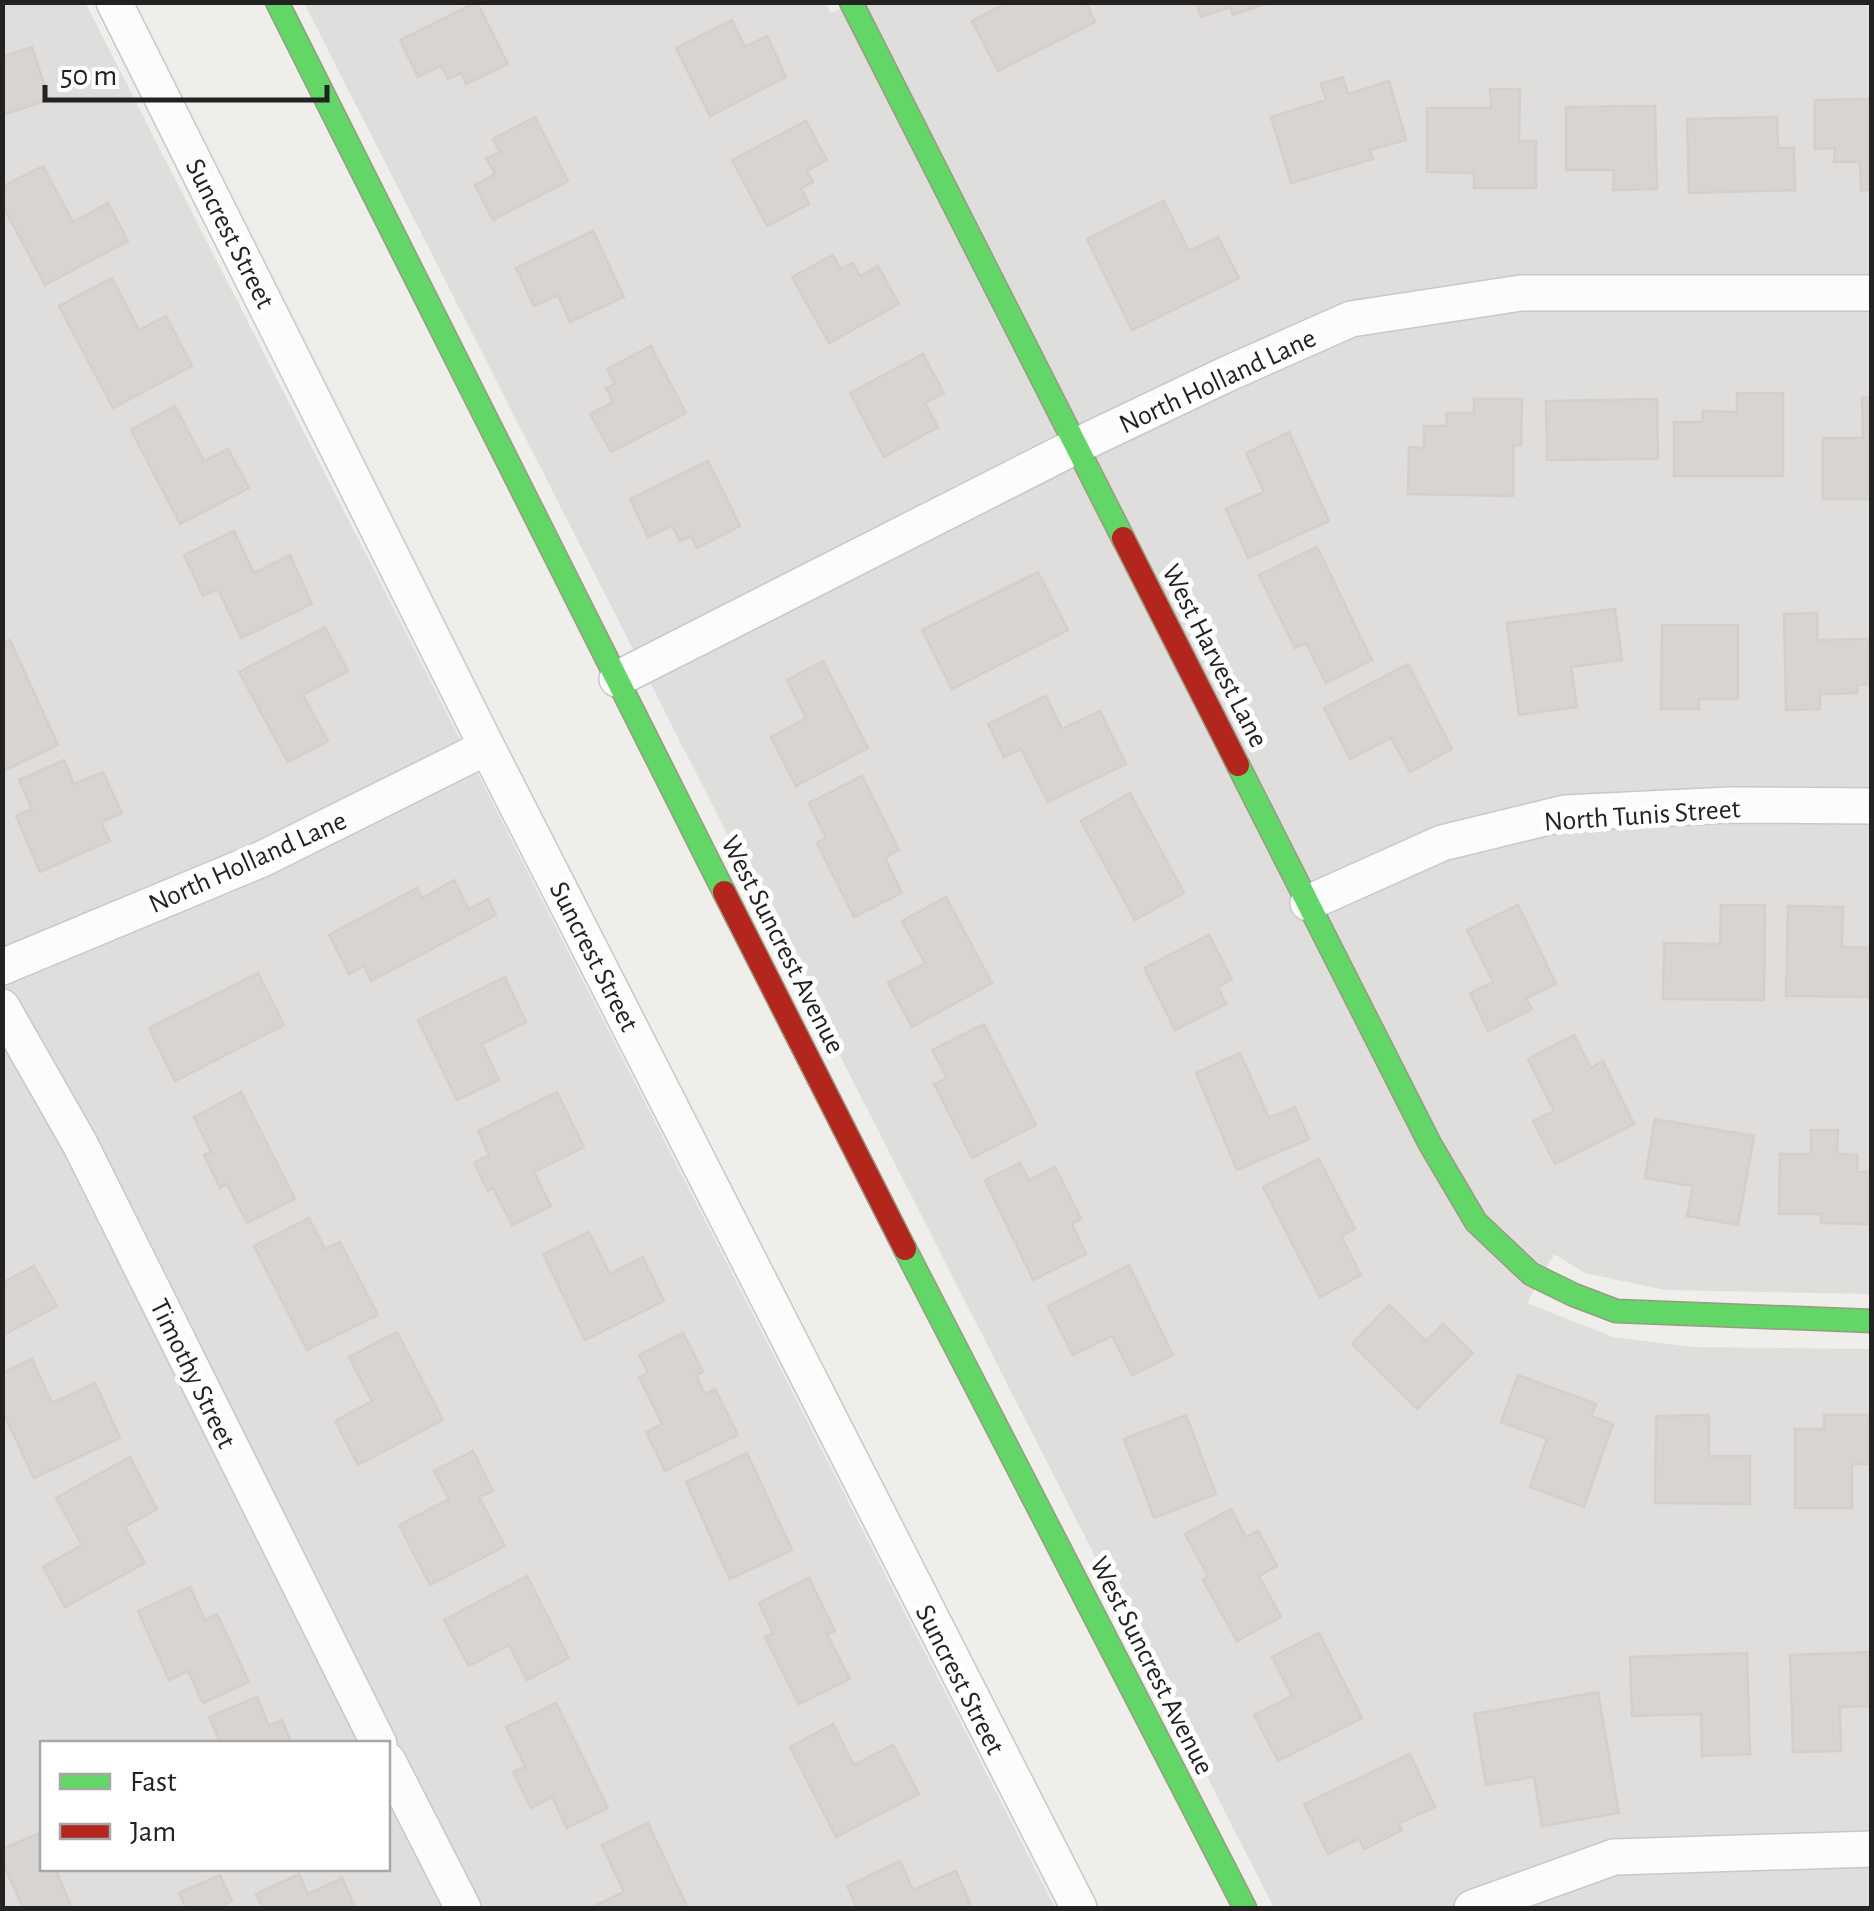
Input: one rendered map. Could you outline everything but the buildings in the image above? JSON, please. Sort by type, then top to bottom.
[{"type":"street","name":"Suncrest Street","points":[[114,2],[487,747],[1079,1908]]},
{"type":"street","name":"West Suncrest Avenue","points":[[277,2],[847,1136],[1245,1908]]},
{"type":"street","name":"West Harvest Lane","points":[[852,2],[1430,1144],[1476,1222],[1532,1274],[1616,1311],[1872,1321]]},
{"type":"street","name":"North Holland Lane","points":[[617,679],[1076,446],[1351,320],[1521,293],[1872,294]]},
{"type":"street","name":"North Holland Lane","points":[[2,967],[262,859],[487,747]]},
{"type":"street","name":"North Tunis Street","points":[[1308,903],[1442,843],[1565,814],[1730,806],[1872,806]]},
{"type":"street","name":"Timothy Street","points":[[2,1007],[80,1144],[378,1741]]},
{"type":"street","points":[[390,1765],[463,1908]]},
{"type":"street","points":[[1472,1908],[1614,1856],[1872,1849]]},
{"type":"shaded area","points":[[85,2],[1055,1908],[3,1908],[2,3]]},
{"type":"shaded area","points":[[825,2],[831,13],[855,2],[1871,3],[1871,1294],[1665,1290],[1585,1273],[1554,1254],[1527,1303],[1613,1337],[1693,1347],[1871,1349],[1871,1908],[1274,1908],[304,3]]},
{"type":"traffic: fast","points":[[277,2],[724,892]]},
{"type":"traffic: fast","points":[[851,2],[1123,538]]},
{"type":"traffic: fast","points":[[1238,765],[1430,1144],[1476,1222],[1531,1274],[1616,1311],[1872,1321]]},
{"type":"traffic: fast","points":[[905,1249],[1245,1908]]},
{"type":"traffic: jam","points":[[1123,538],[1238,765]]},
{"type":"traffic: jam","points":[[724,892],[905,1249]]}]
